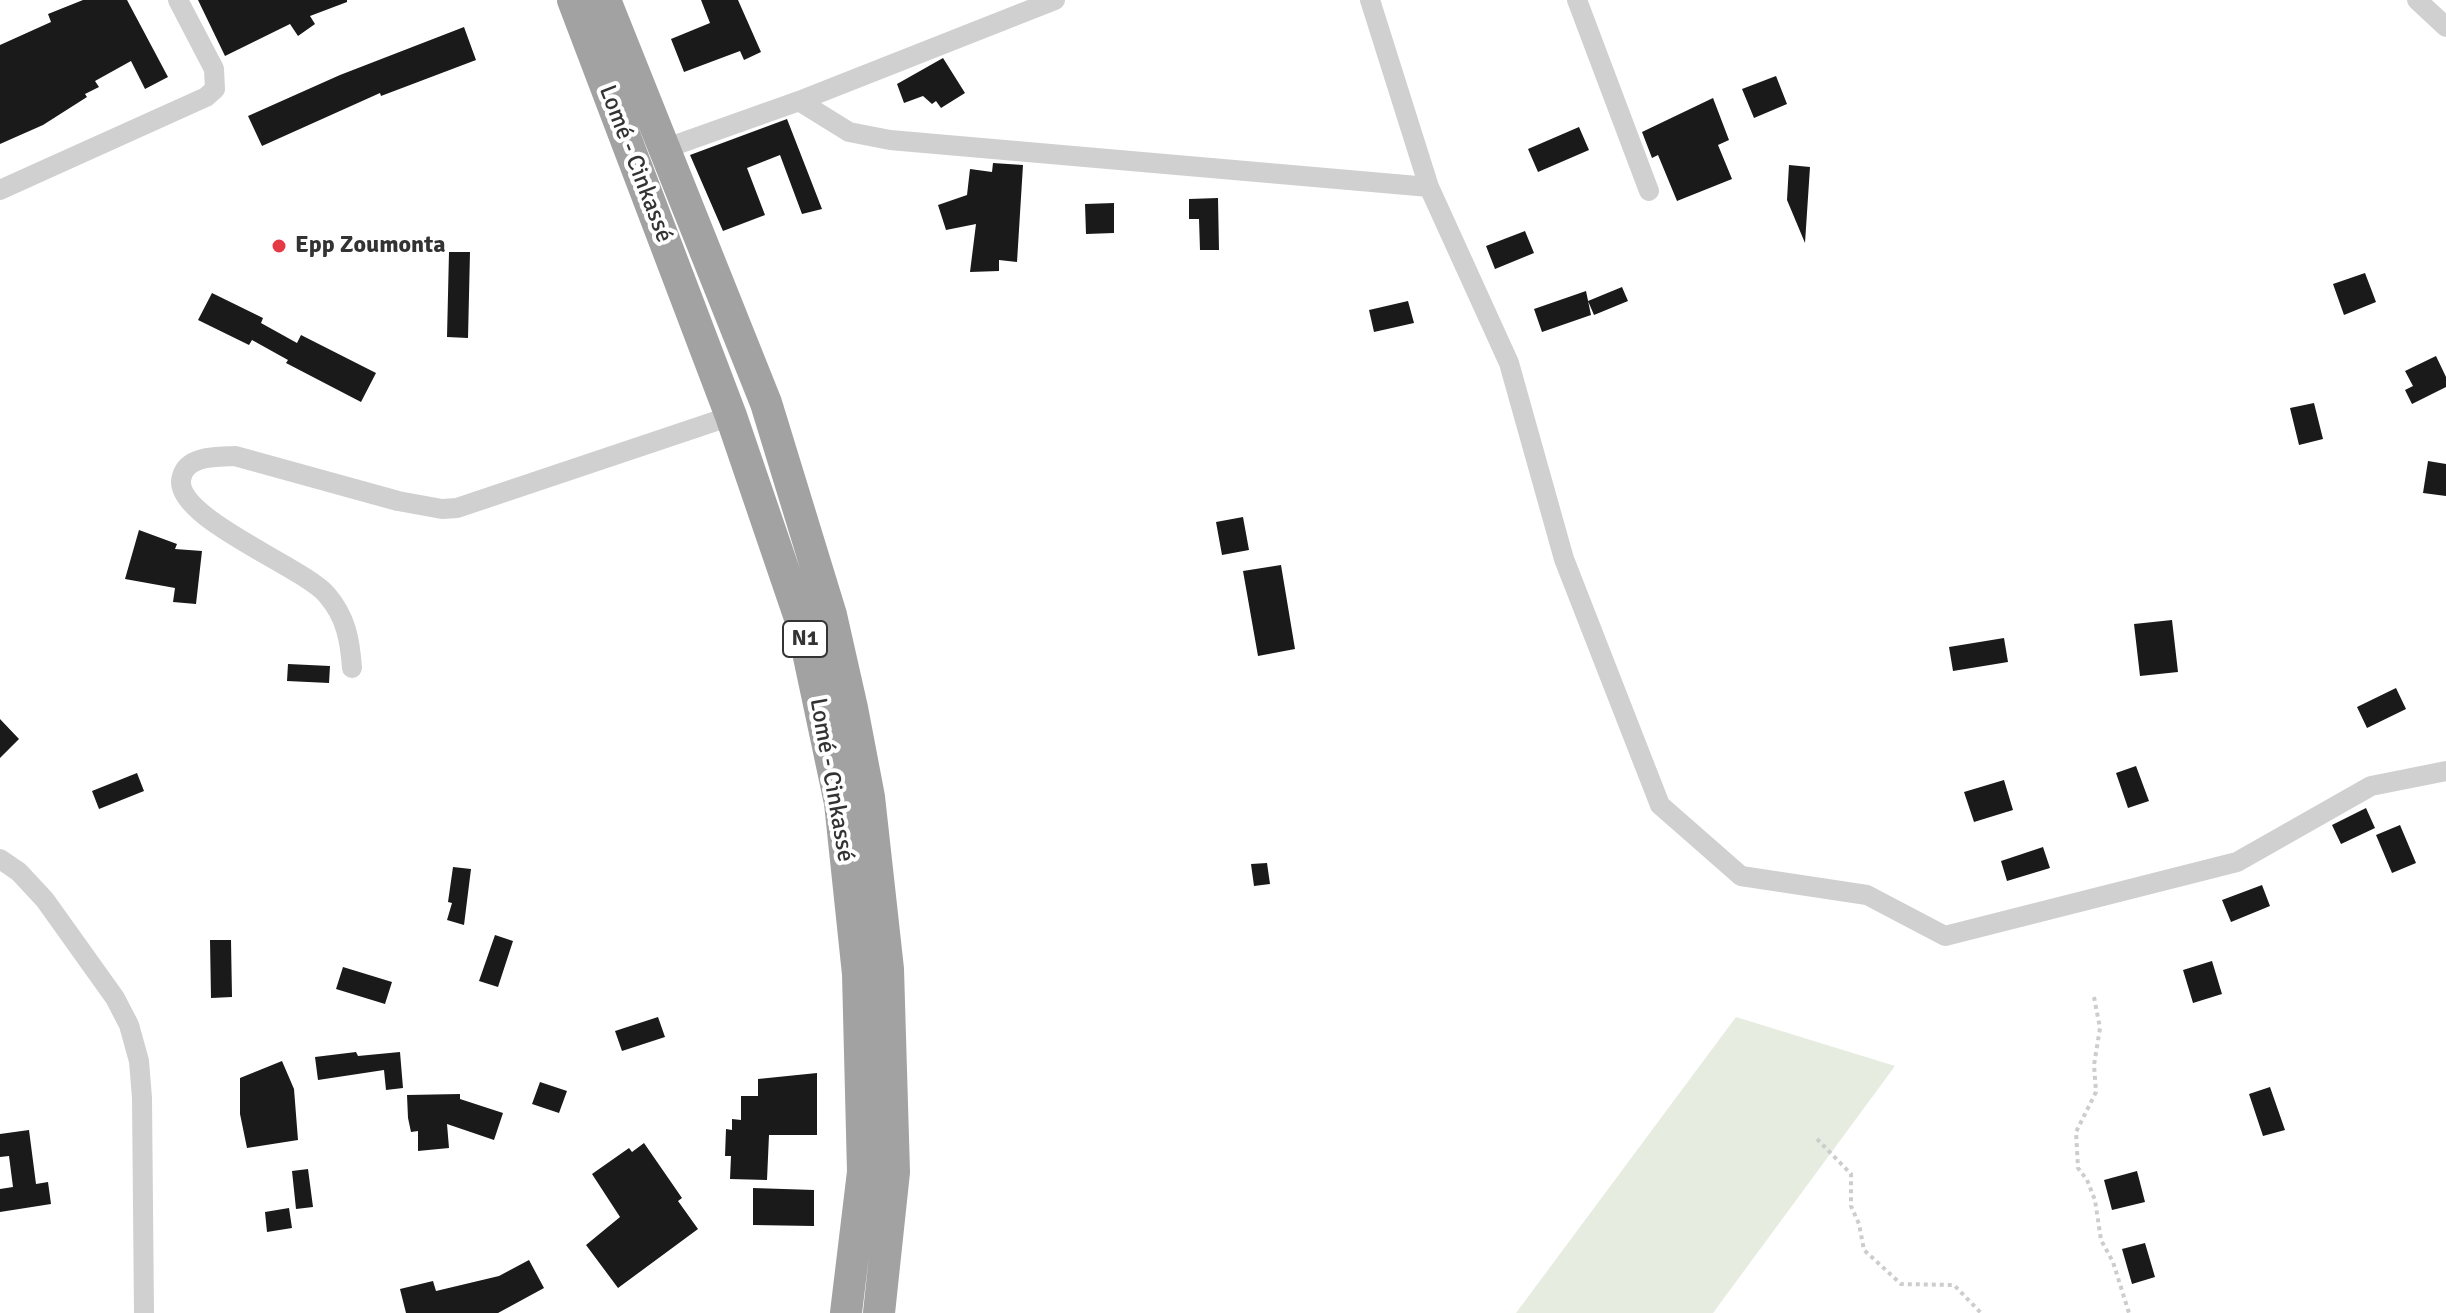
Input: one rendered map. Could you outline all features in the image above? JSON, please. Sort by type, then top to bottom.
[{"type":"highway","name":"Lomé - Cinkassé","points":[[573,0],[731,416],[802,624],[840,803],[879,1172],[846,1313]]},
{"type":"highway","name":"Lomé - Cinkassé","points":[[605,0],[766,403],[831,615],[852,708],[869,797],[888,969],[879,1172],[879,1313]]},
{"type":"street","points":[[0,190],[206,97],[215,89],[214,69],[178,0]]},
{"type":"street","points":[[664,149],[799,101],[1055,0]]},
{"type":"street","points":[[1370,0],[1429,187],[1509,363],[1564,559],[1660,805],[1741,876],[1867,895],[1945,936],[2237,862],[2371,786],[2446,771]]},
{"type":"street","points":[[1577,0],[1649,191]]},
{"type":"street","points":[[2417,0],[2446,27]]},
{"type":"street","points":[[799,101],[849,132],[890,140],[1429,187]]},
{"type":"street","points":[[352,668],[346,626],[326,593],[307,576],[198,511],[182,489],[181,477],[188,466],[213,457],[235,456],[398,501],[442,509],[457,508],[731,416]]},
{"type":"street","points":[[0,859],[19,872],[45,900],[115,998],[129,1025],[139,1061],[142,1098],[144,1313]]},
{"type":"path","points":[[2094,997],[2100,1028],[2094,1065],[2096,1092],[2076,1132],[2078,1168],[2095,1200],[2101,1240],[2113,1262],[2129,1313]]},
{"type":"path","points":[[1817,1139],[1851,1174],[1851,1206],[1859,1224],[1864,1250],[1901,1284],[1954,1285],[1981,1313]]},
{"type":"shaded area","points":[[1736,1017],[1895,1066],[1713,1313],[1516,1313]]},
{"type":"building","points":[[83,0],[127,0],[168,77],[145,89],[131,61],[95,81],[99,87],[43,125],[0,144],[0,45],[51,22],[48,14]]},
{"type":"building","points":[[198,0],[347,2],[310,16],[315,24],[298,36],[290,24],[225,56]]},
{"type":"building","points":[[701,0],[738,0],[761,52],[744,60],[740,51],[684,72],[671,39],[710,23]]},
{"type":"building","points":[[464,27],[476,60],[381,96],[380,93],[262,146],[248,116],[340,75]]},
{"type":"building","points":[[943,58],[965,93],[941,108],[936,101],[932,104],[923,96],[904,103],[897,84]]},
{"type":"building","points":[[1776,76],[1787,104],[1754,118],[1742,89]]},
{"type":"building","points":[[1713,98],[1729,140],[1718,145],[1732,179],[1677,201],[1658,155],[1652,158],[1642,132]]},
{"type":"building","points":[[787,119],[822,209],[802,214],[780,155],[747,168],[765,215],[723,231],[690,155]]},
{"type":"building","points":[[1579,127],[1589,150],[1538,172],[1528,149]]},
{"type":"building","points":[[993,163],[1023,165],[1017,262],[999,260],[999,271],[970,272],[976,224],[946,230],[938,205],[967,195],[970,169],[992,172]]},
{"type":"building","points":[[1789,165],[1810,167],[1805,243],[1787,200]]},
{"type":"building","points":[[1218,198],[1219,250],[1200,250],[1199,219],[1189,219],[1189,199]]},
{"type":"building","points":[[1114,203],[1114,233],[1086,234],[1085,204]]},
{"type":"building","points":[[1525,231],[1534,253],[1495,269],[1486,246]]},
{"type":"building","points":[[449,252],[470,252],[468,338],[447,337]]},
{"type":"building","points":[[2365,273],[2376,302],[2344,315],[2333,284]]},
{"type":"building","points":[[1622,287],[1628,301],[1594,315],[1588,301]]},
{"type":"building","points":[[1586,291],[1591,315],[1542,332],[1534,309]]},
{"type":"building","points":[[212,293],[263,318],[261,323],[297,343],[301,335],[376,373],[361,402],[286,363],[288,360],[252,340],[249,345],[198,320]]},
{"type":"building","points":[[1408,301],[1414,323],[1374,332],[1369,310]]},
{"type":"building","points":[[2436,356],[2446,377],[2446,387],[2412,404],[2405,390],[2413,386],[2405,371]]},
{"type":"building","points":[[2314,403],[2323,439],[2299,445],[2290,408]]},
{"type":"building","points":[[2428,461],[2446,464],[2446,496],[2423,493]]},
{"type":"building","points":[[1243,517],[1249,550],[1222,555],[1216,522]]},
{"type":"building","points":[[139,530],[177,544],[175,549],[202,551],[196,604],[173,602],[175,588],[125,579]]},
{"type":"building","points":[[1281,565],[1295,649],[1258,656],[1243,571]]},
{"type":"building","points":[[2172,620],[2178,672],[2140,676],[2134,624]]},
{"type":"building","points":[[2004,638],[2008,662],[1953,671],[1949,647]]},
{"type":"building","points":[[288,664],[330,666],[329,683],[287,681]]},
{"type":"building","points":[[2396,688],[2406,709],[2367,728],[2357,707]]},
{"type":"building","points":[[0,719],[19,739],[0,758]]},
{"type":"building","points":[[2136,766],[2149,801],[2128,808],[2116,773]]},
{"type":"building","points":[[137,773],[144,791],[99,809],[92,791]]},
{"type":"building","points":[[2004,780],[2013,810],[1974,822],[1964,792]]},
{"type":"building","points":[[2366,808],[2375,828],[2341,844],[2332,825]]},
{"type":"building","points":[[2400,825],[2416,863],[2392,873],[2376,835]]},
{"type":"building","points":[[2043,847],[2050,868],[2007,881],[2001,861]]},
{"type":"building","points":[[1267,863],[1270,884],[1254,886],[1251,864]]},
{"type":"building","points":[[453,867],[471,869],[464,925],[447,920],[452,903],[448,902]]},
{"type":"building","points":[[2262,885],[2270,906],[2231,922],[2222,900]]},
{"type":"building","points":[[495,935],[513,941],[498,987],[479,981]]},
{"type":"building","points":[[210,940],[231,940],[232,997],[211,998]]},
{"type":"building","points":[[2212,961],[2222,994],[2193,1003],[2183,970]]},
{"type":"building","points":[[343,967],[392,982],[385,1004],[336,989]]},
{"type":"building","points":[[658,1017],[665,1037],[622,1051],[615,1031]]},
{"type":"building","points":[[356,1052],[358,1056],[400,1052],[403,1088],[386,1090],[384,1070],[318,1080],[315,1057]]},
{"type":"building","points":[[282,1061],[294,1089],[298,1140],[247,1148],[240,1114],[240,1078]]},
{"type":"building","points":[[817,1073],[817,1135],[769,1135],[767,1180],[730,1179],[731,1156],[725,1156],[726,1129],[732,1130],[732,1119],[741,1120],[741,1096],[758,1096],[758,1079]]},
{"type":"building","points":[[540,1082],[567,1091],[559,1113],[532,1104]]},
{"type":"building","points":[[2270,1087],[2285,1130],[2263,1136],[2249,1094]]},
{"type":"building","points":[[460,1094],[460,1099],[503,1113],[494,1140],[447,1124],[449,1148],[418,1151],[418,1131],[411,1132],[407,1095]]},
{"type":"building","points":[[29,1130],[36,1184],[48,1182],[51,1204],[0,1212],[0,1189],[13,1187],[9,1156],[0,1157],[0,1134]]},
{"type":"building","points":[[644,1143],[682,1198],[678,1201],[698,1229],[618,1288],[586,1245],[620,1217],[592,1174],[629,1148],[632,1152]]},
{"type":"building","points":[[308,1169],[313,1207],[296,1209],[292,1171]]},
{"type":"building","points":[[2137,1171],[2145,1202],[2112,1210],[2104,1180]]},
{"type":"building","points":[[753,1188],[814,1190],[814,1226],[753,1225]]},
{"type":"building","points":[[289,1208],[292,1228],[267,1232],[265,1212]]},
{"type":"building","points":[[2145,1243],[2155,1277],[2132,1284],[2122,1249]]},
{"type":"building","points":[[529,1260],[544,1288],[498,1313],[406,1313],[400,1289],[433,1281],[436,1291],[499,1276]]},
{"type":"place","name":"Epp Zoumonta","points":[[279,246]]}]
